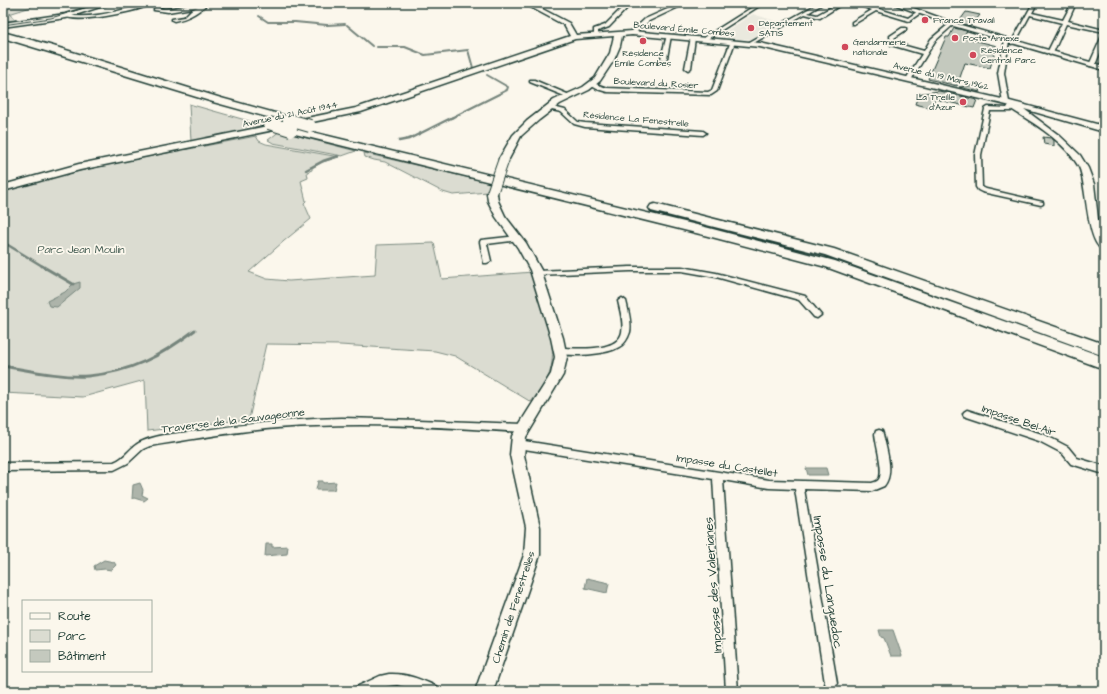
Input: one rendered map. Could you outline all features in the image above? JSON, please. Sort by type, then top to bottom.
[{"type":"highway","points":[[3,36],[50,48],[217,100],[290,125],[830,264],[1104,363]]},
{"type":"highway","points":[[3,42],[48,54],[230,113],[269,123],[310,126],[699,218],[829,252],[1104,350]]},
{"type":"main road","points":[[3,24],[66,16],[109,3]]},
{"type":"main road","points":[[526,3],[567,24],[574,37]]},
{"type":"main road","points":[[894,3],[952,24],[1010,42],[1104,68]]},
{"type":"main road","points":[[549,108],[569,96],[593,85],[606,68],[614,52],[618,40],[618,33]]},
{"type":"main road","name":"Boulevard Émile Combes","points":[[596,35],[632,33],[748,44]]},
{"type":"main road","name":"Avenue du 21 Août 1944","points":[[3,188],[96,163],[358,110],[493,65],[552,43],[574,37],[596,35]]},
{"type":"main road","name":"Avenue du 19 Mars 1962","points":[[748,44],[760,45],[908,79],[1104,129]]},
{"type":"main road","points":[[1009,104],[1052,133],[1063,143],[1079,162],[1087,177],[1093,220],[1104,247]]},
{"type":"main road","name":"Chemin de Fenestrelles","points":[[484,691],[532,555],[533,527],[517,456],[519,436],[557,375],[561,365],[560,351],[545,293],[537,273],[527,252],[500,216],[492,199],[492,193],[504,159],[519,133],[549,108]]},
{"type":"street","points":[[66,16],[98,16],[152,3]]},
{"type":"street","points":[[164,3],[157,6],[156,9],[166,11],[199,5],[203,6],[193,11],[185,18],[174,20]]},
{"type":"street","points":[[596,35],[596,30],[607,26],[630,3]]},
{"type":"street","points":[[632,33],[647,20],[685,3]]},
{"type":"street","points":[[704,39],[762,3]]},
{"type":"street","points":[[748,44],[822,3]]},
{"type":"street","points":[[805,13],[818,17],[842,3]]},
{"type":"street","points":[[855,3],[909,20],[920,12]]},
{"type":"street","points":[[1035,3],[1030,14],[1010,42],[1001,73],[1009,104],[1009,110],[988,109],[978,155],[980,189],[1041,203]]},
{"type":"street","points":[[1050,53],[1074,3]]},
{"type":"street","points":[[854,23],[876,9]]},
{"type":"street","points":[[1030,14],[1104,30]]},
{"type":"street","points":[[908,79],[933,40],[952,24]]},
{"type":"street","points":[[904,29],[892,37],[893,44],[926,52]]},
{"type":"street","points":[[664,58],[669,36]]},
{"type":"street","points":[[1092,65],[1104,37]]},
{"type":"street","points":[[688,68],[693,38]]},
{"type":"street","name":"Boulevard du Rosier","points":[[593,85],[607,90],[709,94],[714,91],[733,42]]},
{"type":"street","points":[[532,81],[569,96]]},
{"type":"street","name":"Résidence La Fenestrelle","points":[[549,108],[563,111],[576,123],[585,126],[702,133]]},
{"type":"street","points":[[487,261],[483,242],[517,238]]},
{"type":"street","points":[[537,273],[630,269],[682,269],[716,275],[802,298],[817,315]]},
{"type":"street","points":[[560,351],[606,350],[616,346],[622,341],[626,334],[626,324],[622,301]]},
{"type":"street","name":"Impasse Bel-Air","points":[[967,414],[1042,438],[1065,450],[1074,461],[1104,470]]},
{"type":"street","name":"Traverse de la Sauvageonne","points":[[3,467],[114,466],[126,462],[137,448],[144,443],[279,424],[316,422],[523,428]]},
{"type":"street","name":"Impasse du Castellet","points":[[518,444],[592,454],[718,477],[769,484],[872,487],[880,485],[884,481],[885,473],[879,434]]},
{"type":"street","name":"Impasse des Valerianes","points":[[718,477],[732,691]]},
{"type":"street","name":"Impasse du Languedoc","points":[[799,486],[831,683]]},
{"type":"street","points":[[360,691],[378,681],[403,679],[434,691]]},
{"type":"shaded area","name":"Département SATIS","points":[[753,14],[781,23],[751,39],[740,40],[717,37]]},
{"type":"shaded area","points":[[80,282],[80,288],[57,307],[49,306],[47,301],[65,292],[73,284]]},
{"type":"shaded area","points":[[806,468],[826,468],[828,475],[808,475]]},
{"type":"shaded area","points":[[318,481],[323,481],[323,483],[336,482],[334,490],[316,490]]},
{"type":"shaded area","points":[[140,483],[143,490],[142,495],[148,498],[144,501],[134,498],[132,499],[133,485]]},
{"type":"shaded area","points":[[266,544],[272,544],[272,547],[288,546],[287,554],[265,556]]},
{"type":"shaded area","points":[[104,560],[114,562],[116,565],[111,570],[95,570],[94,566]]},
{"type":"shaded area","points":[[587,578],[609,583],[607,593],[585,588]]},
{"type":"shaded area","points":[[879,630],[893,630],[902,656],[891,656]]},
{"type":"green space","points":[[3,3],[29,3],[28,4],[31,7],[9,14],[16,20],[3,21]]},
{"type":"green space","points":[[189,104],[263,125],[191,141]]},
{"type":"green space","points":[[280,131],[356,151],[342,156],[273,143],[268,140]]},
{"type":"green space","name":"Parc Jean Moulin","points":[[256,136],[259,141],[266,144],[339,157],[323,162],[312,168],[312,170],[307,172],[308,178],[301,181],[306,201],[304,203],[311,219],[249,272],[267,279],[289,281],[375,275],[377,245],[434,243],[442,279],[533,272],[549,326],[552,340],[552,355],[551,368],[547,379],[531,402],[455,356],[435,351],[340,345],[266,344],[249,419],[147,431],[145,380],[83,397],[3,393],[3,191],[65,174],[129,160]]},
{"type":"green space","points":[[364,153],[492,183],[488,192],[453,195],[443,192],[385,162],[365,157]]},
{"type":"building","points":[[966,12],[980,15],[971,26],[958,23]]},
{"type":"building","points":[[954,28],[967,31],[962,37],[997,46],[990,68],[965,63],[957,86],[928,79],[946,37],[949,37]]},
{"type":"building","points":[[977,85],[982,86],[980,92],[959,87]]},
{"type":"building","name":"La Treille d'Azur","points":[[939,91],[977,100],[974,108],[935,99],[931,108],[915,104],[918,96],[923,96],[916,94]]},
{"type":"building","points":[[1043,137],[1054,140],[1054,146],[1044,144]]},
{"type":"waterway","points":[[259,16],[268,22],[295,22],[327,25],[345,24]]},
{"type":"waterway","points":[[347,25],[372,46]]},
{"type":"waterway","points":[[377,47],[405,47],[425,55],[468,50],[473,68]]},
{"type":"waterway","points":[[399,141],[409,139],[507,90],[508,87],[487,75]]},
{"type":"waterway","points":[[306,170],[323,161],[338,156]]},
{"type":"waterway","points":[[3,242],[44,267]]},
{"type":"waterway","points":[[42,266],[73,284]]},
{"type":"waterway","points":[[3,366],[68,376],[104,374],[132,367],[158,355],[195,330]]},
{"type":"waterway","points":[[3,683],[14,691]]},
{"type":"tram line","points":[[3,25],[51,18],[101,3]]},
{"type":"place","name":"France Travail","points":[[925,20]]},
{"type":"place","name":"Département SATIS","points":[[751,28]]},
{"type":"place","name":"Poste Annexe","points":[[955,38]]},
{"type":"place","name":"Résidence Émile Combes","points":[[643,41]]},
{"type":"place","name":"Gendarmerie nationale","points":[[845,47]]},
{"type":"place","name":"Résidence Central Parc","points":[[973,55]]},
{"type":"place","name":"La Treille d'Azur","points":[[963,102]]}]
